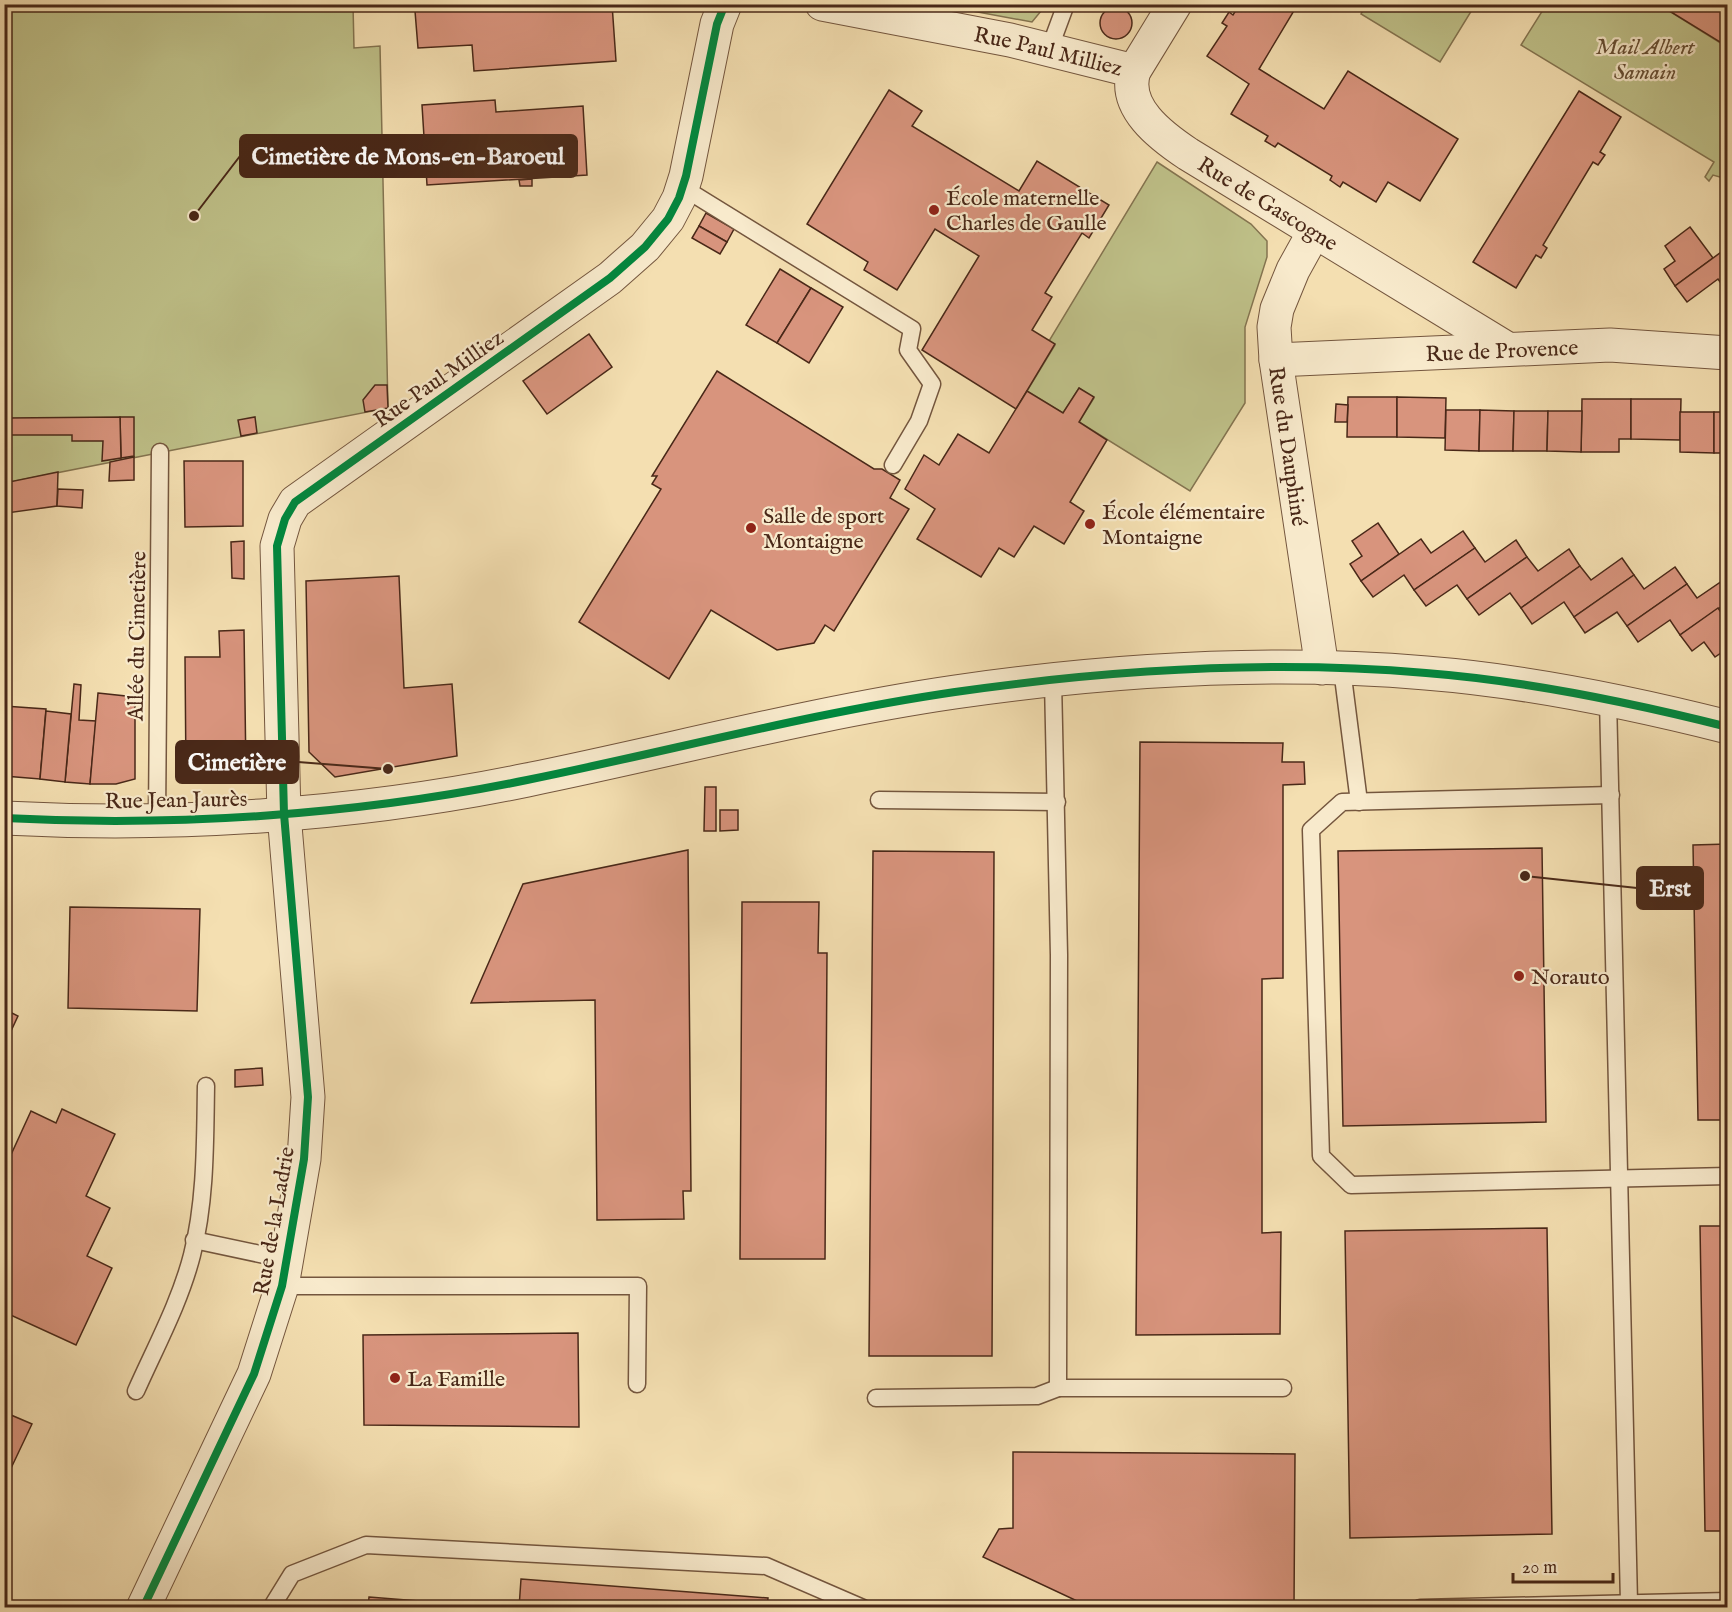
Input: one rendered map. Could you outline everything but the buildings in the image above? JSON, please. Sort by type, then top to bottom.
[{"type":"street","name":"Rue Paul Milliez","points":[[284,814],[277,546],[285,519],[295,502],[610,278],[645,247],[668,219],[682,187],[717,24],[725,4]]},
{"type":"street","name":"Rue Paul Milliez","points":[[822,4],[1049,50],[1134,71]]},
{"type":"street","points":[[1134,71],[1175,4]]},
{"type":"street","name":"Rue de Gascogne","points":[[1134,71],[1130,82],[1132,97],[1139,110],[1162,135],[1314,232],[1506,348]]},
{"type":"street","name":"Rue du Dauphiné","points":[[1314,232],[1293,270],[1277,309],[1274,327],[1276,360],[1332,668]]},
{"type":"street","name":"Rue de Provence","points":[[1276,360],[1610,345],[1728,353]]},
{"type":"street","name":"Rue Jean Jaurès","points":[[4,818],[157,820],[284,814],[420,798],[525,781],[816,716],[953,693],[1135,672],[1332,668],[1476,678],[1608,699],[1728,727]]},
{"type":"street","name":"Rue de la Ladrie","points":[[143,1608],[254,1374],[285,1273],[304,1159],[308,1097],[284,814]]},
{"type":"lane","points":[[1049,50],[1066,4]]},
{"type":"lane","points":[[682,187],[912,329],[908,350],[932,384],[919,421],[893,465]]},
{"type":"lane","name":"Allée du Cimetière","points":[[157,820],[160,452]]},
{"type":"lane","points":[[1332,668],[1359,802]]},
{"type":"lane","points":[[1053,681],[1057,802],[1058,1388]]},
{"type":"lane","points":[[1608,699],[1629,1603]]},
{"type":"lane","points":[[1611,795],[1342,802],[1311,830],[1321,1156],[1351,1185],[1728,1176]]},
{"type":"lane","points":[[879,800],[1057,802]]},
{"type":"lane","points":[[136,1391],[175,1304],[194,1240],[204,1175],[206,1086]]},
{"type":"lane","points":[[194,1240],[285,1273],[638,1286],[637,1383]]},
{"type":"lane","points":[[876,1398],[1037,1396],[1058,1388],[1283,1388]]},
{"type":"lane","points":[[271,1608],[292,1574],[366,1545],[766,1566],[863,1608]]},
{"type":"lane","points":[[1420,1608],[1728,1601]]},
{"type":"green space","points":[[1046,4],[1032,22],[940,5]]},
{"type":"green space","points":[[1366,4],[1475,5],[1440,62],[1361,14]]},
{"type":"green space","name":"Mail Albert Samain","points":[[1658,4],[1727,47],[1727,179],[1713,175],[1709,181],[1705,177],[1714,162],[1521,45],[1546,5]]},
{"type":"green space","points":[[5,5],[353,5],[354,48],[380,46],[388,408],[5,483]]},
{"type":"green space","points":[[1157,162],[1251,224],[1267,241],[1267,257],[1245,327],[1245,403],[1190,491],[1079,422],[1094,398],[1079,388],[1063,413],[1027,391],[1055,345],[1049,341]]},
{"type":"cycle path","points":[[143,1608],[254,1374],[282,1286],[304,1159],[308,1097],[284,814],[277,546],[285,519],[295,502],[610,278],[645,247],[668,219],[679,198],[686,176],[717,24],[725,4]]},
{"type":"cycle path","points":[[4,818],[135,821],[201,819],[267,816],[398,802],[527,780],[794,721],[901,701],[1013,684],[1190,669],[1250,667],[1368,669],[1502,681],[1653,709],[1728,727]]},
{"type":"place","name":"École maternelle Charles de Gaulle","points":[[934,210]]},
{"type":"place","name":"Cimetière de Mons-en-Baroeul","points":[[194,216]]},
{"type":"place","name":"École élémentaire Montaigne","points":[[1090,524]]},
{"type":"place","name":"Salle de sport Montaigne","points":[[751,528]]},
{"type":"place","name":"Cimetière","points":[[388,769]]},
{"type":"place","name":"Erst","points":[[1525,876]]},
{"type":"place","name":"Norauto","points":[[1519,976]]},
{"type":"place","name":"La Famille","points":[[395,1378]]}]
